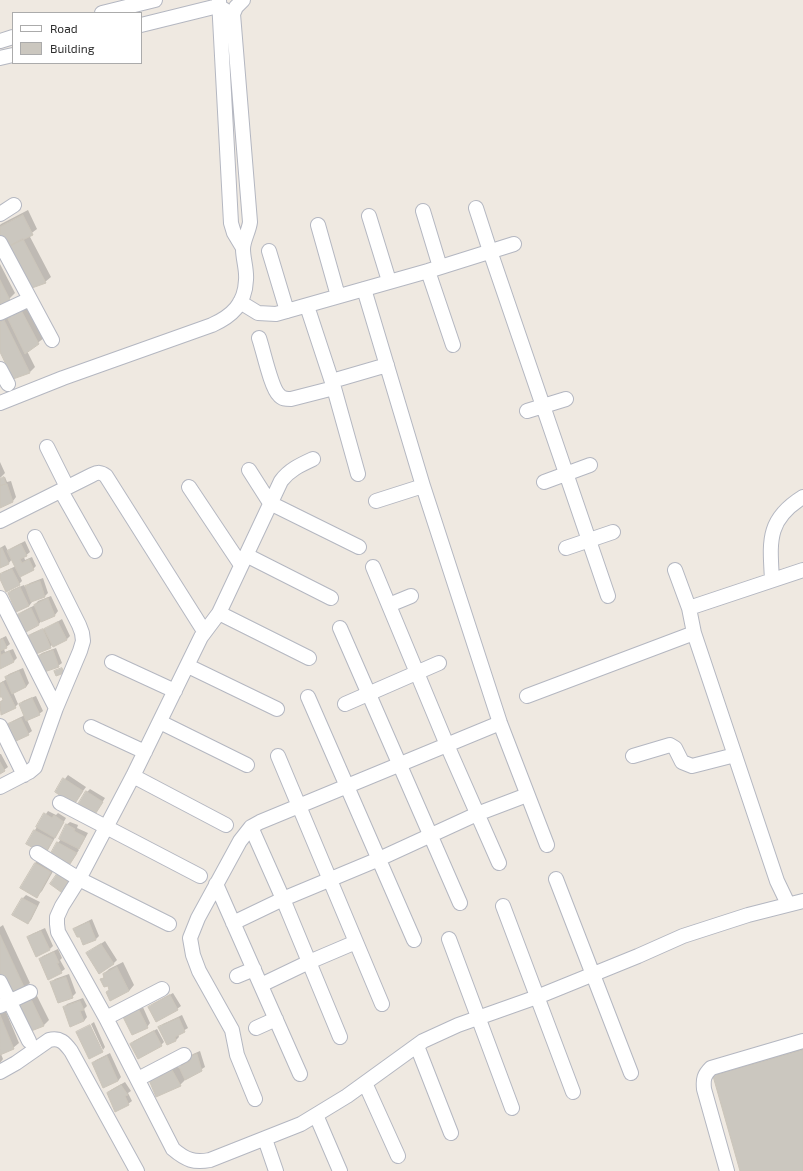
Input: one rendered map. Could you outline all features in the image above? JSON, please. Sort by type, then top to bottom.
[{"type":"street","points":[[107,12],[155,0]]},
{"type":"street","points":[[218,3],[231,223],[234,233],[243,248]]},
{"type":"street","points":[[0,403],[62,378],[212,325],[225,319],[236,309],[243,297],[246,280],[243,248],[250,222],[247,190],[238,4],[218,3],[142,25]]},
{"type":"street","points":[[0,41],[12,37]]},
{"type":"street","points":[[0,58],[12,54]]},
{"type":"street","points":[[229,191],[247,190]]},
{"type":"street","points":[[0,214],[14,205]]},
{"type":"street","points":[[476,208],[608,596]]},
{"type":"street","points":[[423,211],[434,269],[452,345]]},
{"type":"street","points":[[370,216],[389,281]]},
{"type":"street","points":[[318,225],[338,296]]},
{"type":"street","points":[[0,243],[52,340]]},
{"type":"street","points":[[240,302],[258,314],[276,314],[434,269],[514,244]]},
{"type":"street","points":[[269,251],[287,311]]},
{"type":"street","points":[[364,289],[424,486],[500,723],[547,845]]},
{"type":"street","points":[[0,313],[30,299]]},
{"type":"street","points":[[307,306],[333,384],[358,474]]},
{"type":"street","points":[[259,338],[278,395],[284,398],[291,399],[387,365]]},
{"type":"street","points":[[0,369],[8,384]]},
{"type":"street","points":[[527,411],[566,399]]},
{"type":"street","points":[[47,447],[64,489],[95,551]]},
{"type":"street","points":[[313,459],[293,468],[281,481],[219,614],[205,630],[133,776],[79,879],[57,917],[58,932],[106,1018],[173,1149],[183,1158],[212,1166],[265,1139],[301,1124],[348,1096],[423,1041],[458,1025],[538,997],[683,936],[748,915],[803,901]]},
{"type":"street","points":[[544,482],[590,465]]},
{"type":"street","points":[[249,470],[270,503],[359,547]]},
{"type":"street","points":[[0,521],[97,473],[102,473],[106,476],[202,628],[205,630]]},
{"type":"street","points":[[376,501],[424,486]]},
{"type":"street","points":[[189,487],[243,560],[331,598]]},
{"type":"street","points":[[772,580],[770,546],[772,535],[780,517],[794,503],[803,497]]},
{"type":"street","points":[[566,548],[613,532]]},
{"type":"street","points":[[0,787],[30,772],[35,767],[56,708],[83,641],[82,633],[36,537]]},
{"type":"street","points":[[373,566],[447,745],[499,863]]},
{"type":"street","points":[[675,570],[689,608],[694,632],[777,881],[788,904]]},
{"type":"street","points":[[689,608],[803,570]]},
{"type":"street","points":[[389,604],[412,596]]},
{"type":"street","points":[[0,598],[56,708]]},
{"type":"street","points":[[219,614],[309,658]]},
{"type":"street","points":[[340,628],[398,765],[460,903]]},
{"type":"street","points":[[527,696],[694,632]]},
{"type":"street","points":[[112,662],[175,691]]},
{"type":"street","points":[[345,704],[439,662]]},
{"type":"street","points":[[188,666],[277,709]]},
{"type":"street","points":[[308,697],[414,940]]},
{"type":"street","points":[[160,722],[247,765]]},
{"type":"street","points":[[255,1099],[237,1055],[232,1030],[199,971],[193,955],[190,938],[198,918],[240,841],[251,827],[500,723]]},
{"type":"street","points":[[0,726],[24,775]]},
{"type":"street","points":[[91,727],[144,752]]},
{"type":"street","points":[[633,756],[670,745],[675,748],[682,762],[692,766],[735,755]]},
{"type":"street","points":[[278,756],[382,1004]]},
{"type":"street","points":[[133,776],[226,825]]},
{"type":"street","points":[[233,923],[283,899],[379,859],[477,814],[527,795]]},
{"type":"street","points":[[60,803],[200,876]]},
{"type":"street","points":[[251,827],[283,899],[340,1037]]},
{"type":"street","points":[[37,854],[79,879],[169,924]]},
{"type":"street","points":[[556,879],[631,1073]]},
{"type":"street","points":[[216,884],[300,1074]]},
{"type":"street","points":[[503,906],[573,1092]]},
{"type":"street","points":[[449,939],[512,1108]]},
{"type":"street","points":[[261,985],[356,942]]},
{"type":"street","points":[[237,976],[254,969]]},
{"type":"street","points":[[0,982],[5,1003],[29,1041]]},
{"type":"street","points":[[106,1018],[162,989]]},
{"type":"street","points":[[5,1003],[30,992]]},
{"type":"street","points":[[256,1028],[276,1019]]},
{"type":"street","points":[[0,1072],[16,1064],[49,1040],[60,1040],[66,1044],[137,1171]]},
{"type":"street","points":[[727,1171],[704,1089],[705,1075],[711,1068],[803,1041]]},
{"type":"street","points":[[417,1046],[451,1133]]},
{"type":"street","points":[[138,1079],[184,1054]]},
{"type":"street","points":[[365,1083],[398,1156]]},
{"type":"street","points":[[316,1115],[340,1171]]},
{"type":"street","points":[[265,1139],[276,1171]]},
{"type":"building","points":[[23,215],[33,235],[6,248],[0,238],[0,227]]},
{"type":"building","points":[[23,239],[46,283],[29,289],[6,248]]},
{"type":"building","points":[[0,280],[10,300],[0,305]]},
{"type":"building","points":[[21,310],[39,344],[25,354],[8,319]]},
{"type":"building","points":[[4,320],[30,373],[13,379],[0,352],[0,322]]},
{"type":"building","points":[[4,477],[6,484],[0,486],[0,479]]},
{"type":"building","points":[[7,484],[13,502],[0,508],[0,486]]},
{"type":"building","points":[[21,544],[27,556],[20,559],[22,563],[29,559],[34,570],[20,577],[7,551]]},
{"type":"building","points":[[2,548],[9,564],[0,568],[0,549]]},
{"type":"building","points":[[12,569],[20,585],[6,592],[0,579],[0,574]]},
{"type":"building","points":[[40,581],[45,597],[31,602],[25,586]]},
{"type":"building","points":[[20,587],[29,606],[16,612],[8,593]]},
{"type":"building","points":[[48,598],[55,616],[41,622],[34,605]]},
{"type":"building","points":[[31,608],[39,625],[26,632],[17,615]]},
{"type":"building","points":[[58,622],[67,640],[53,647],[44,629]]},
{"type":"building","points":[[43,629],[51,648],[36,654],[28,636]]},
{"type":"building","points":[[3,639],[7,648],[0,651],[0,640]]},
{"type":"building","points":[[53,650],[59,667],[44,672],[38,656]]},
{"type":"building","points":[[0,651],[1,655],[9,651],[14,662],[0,669]]},
{"type":"building","points":[[62,668],[64,673],[56,676],[54,671]]},
{"type":"building","points":[[19,671],[26,687],[12,694],[5,677]]},
{"type":"building","points":[[3,682],[16,708],[1,715],[0,702],[3,700],[2,697],[0,697],[0,684]]},
{"type":"building","points":[[32,698],[40,715],[26,721],[19,704]]},
{"type":"building","points":[[21,718],[29,735],[16,741],[8,724]]},
{"type":"building","points":[[0,762],[5,771],[0,774]]},
{"type":"building","points":[[63,778],[83,791],[74,805],[55,792]]},
{"type":"building","points":[[86,791],[103,802],[94,816],[77,806]]},
{"type":"building","points":[[44,813],[52,818],[54,815],[64,822],[55,838],[36,827]]},
{"type":"building","points":[[66,824],[75,829],[74,831],[85,837],[79,849],[59,839]]},
{"type":"building","points":[[34,830],[53,840],[45,854],[26,844]]},
{"type":"building","points":[[57,842],[77,853],[70,864],[60,858],[58,860],[50,855]]},
{"type":"building","points":[[35,863],[51,872],[37,898],[20,888]]},
{"type":"building","points":[[57,874],[68,882],[61,892],[50,884]]},
{"type":"building","points":[[22,898],[37,906],[28,924],[12,915]]},
{"type":"building","points":[[89,922],[96,940],[83,945],[80,937],[77,937],[73,929]]},
{"type":"building","points":[[41,931],[50,950],[36,957],[27,937]]},
{"type":"building","points":[[0,935],[25,989],[10,996],[0,975]]},
{"type":"building","points":[[101,944],[114,964],[99,974],[86,953]]},
{"type":"building","points":[[54,952],[62,973],[48,980],[39,959]]},
{"type":"building","points":[[117,967],[129,991],[110,1001],[106,992],[109,990],[108,986],[104,987],[100,979],[104,978],[103,974]]},
{"type":"building","points":[[66,977],[73,998],[58,1003],[50,982]]},
{"type":"building","points":[[170,995],[178,1010],[156,1022],[148,1007]]},
{"type":"building","points":[[30,997],[44,1026],[26,1033],[13,1004]]},
{"type":"building","points":[[80,1001],[84,1010],[80,1011],[84,1021],[70,1027],[63,1007]]},
{"type":"building","points":[[138,1008],[148,1028],[132,1035],[122,1015]]},
{"type":"building","points":[[0,1015],[14,1049],[0,1055]]},
{"type":"building","points":[[179,1018],[185,1032],[175,1037],[176,1041],[167,1045],[158,1027]]},
{"type":"building","points":[[90,1025],[103,1052],[89,1059],[76,1032]]},
{"type":"building","points":[[154,1031],[162,1046],[138,1059],[130,1044]]},
{"type":"building","points":[[803,1050],[803,1171],[740,1171],[713,1076]]},
{"type":"building","points":[[197,1054],[202,1071],[185,1080],[179,1067],[190,1061],[188,1057]]},
{"type":"building","points":[[107,1056],[118,1081],[103,1088],[92,1063]]},
{"type":"building","points":[[171,1068],[181,1086],[156,1097],[149,1080],[158,1074],[159,1077],[163,1075],[161,1072]]},
{"type":"building","points":[[121,1085],[128,1095],[125,1096],[129,1105],[115,1112],[107,1093]]}]
